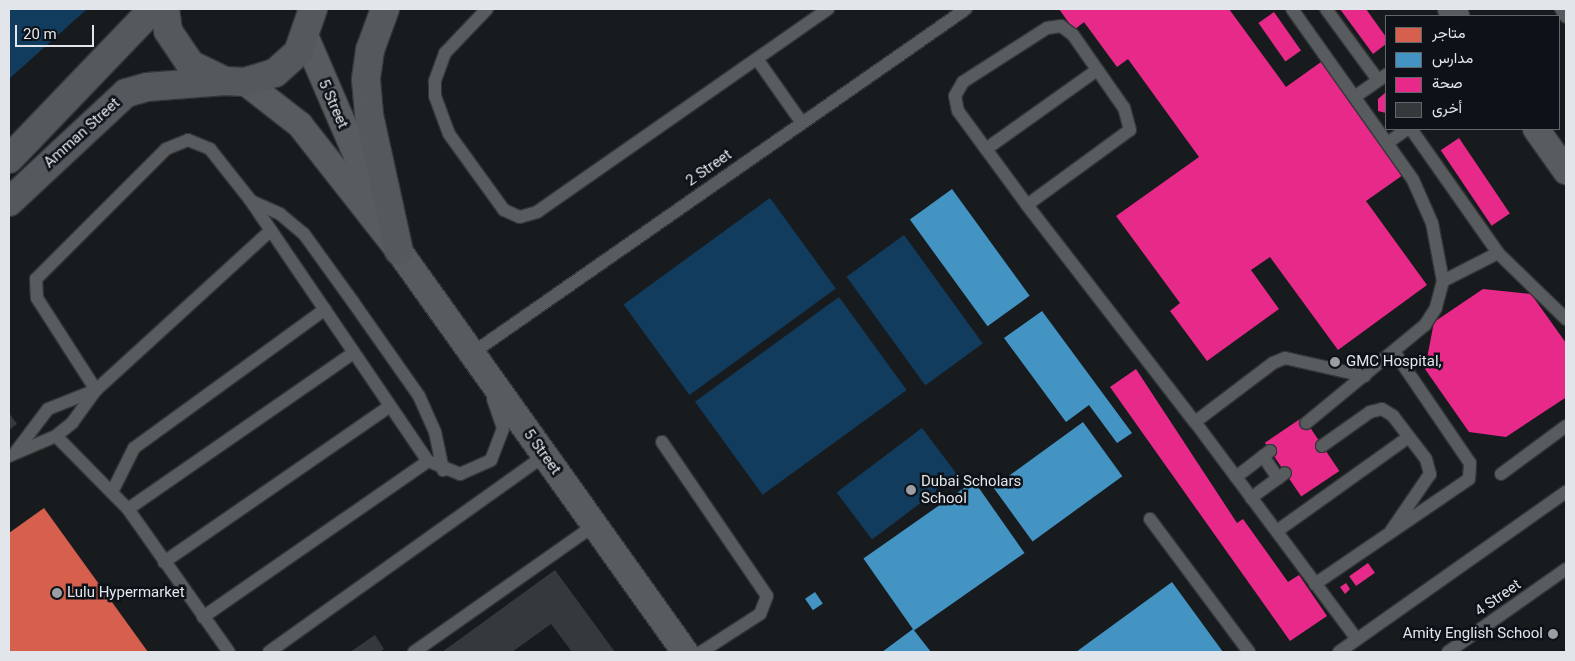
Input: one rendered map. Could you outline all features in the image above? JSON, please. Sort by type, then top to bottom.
[{"type":"street","points":[[9,158],[19,140],[100,69],[152,9]]},
{"type":"street","points":[[165,9],[177,49],[207,75],[235,81]]},
{"type":"street","points":[[385,9],[370,50],[366,80],[369,115],[399,251]]},
{"type":"street","name":"Amman Street","points":[[9,202],[126,93],[157,86],[235,81],[281,68],[313,21]]},
{"type":"street","name":"5 Street","points":[[313,21],[399,251]]},
{"type":"street","name":"5 Street","points":[[235,81],[300,125],[399,251],[685,652]]},
{"type":"street","points":[[1537,130],[1566,172]]},
{"type":"lane","points":[[487,9],[445,53],[435,81],[435,96],[449,134],[504,210],[520,217],[536,212],[828,9]]},
{"type":"lane","name":"2 Street","points":[[470,353],[966,9]]},
{"type":"lane","points":[[1292,9],[1389,142],[1422,196],[1440,252],[1443,281],[1425,325],[1395,353],[1306,423]]},
{"type":"lane","points":[[1326,9],[1382,78],[1356,96]]},
{"type":"lane","points":[[1560,9],[1566,17]]},
{"type":"lane","points":[[1027,205],[1130,130],[1128,115],[1097,70],[1067,29],[1054,25],[963,82],[955,96],[958,111],[1027,205],[1195,422],[1357,639]]},
{"type":"lane","points":[[757,59],[802,123]]},
{"type":"lane","points":[[986,149],[1097,70]]},
{"type":"lane","points":[[1389,142],[1407,130]]},
{"type":"lane","points":[[1410,130],[1498,254],[1566,319]]},
{"type":"lane","points":[[96,390],[37,298],[34,285],[40,273],[166,149],[180,140],[196,141],[210,149],[251,201],[389,407],[428,461],[443,470],[460,474],[477,470],[491,460],[500,445],[499,411],[470,353]]},
{"type":"lane","points":[[251,201],[280,214],[304,234],[364,317],[419,396],[434,432],[443,470]]},
{"type":"lane","points":[[13,453],[56,436],[86,407],[96,390],[270,230]]},
{"type":"lane","points":[[1443,281],[1498,254]]},
{"type":"lane","points":[[113,490],[134,448],[324,309]]},
{"type":"lane","points":[[128,509],[354,353]]},
{"type":"lane","points":[[1315,584],[1390,532],[1464,485],[1471,471],[1466,456],[1395,353]]},
{"type":"lane","points":[[1195,422],[1273,362],[1285,358],[1365,376]]},
{"type":"lane","points":[[13,453],[48,409],[96,390]]},
{"type":"lane","points":[[164,562],[389,407]]},
{"type":"lane","points":[[1322,446],[1376,410],[1388,411],[1409,437],[1430,474],[1390,532]]},
{"type":"lane","points":[[1501,474],[1566,426]]},
{"type":"lane","points":[[56,436],[113,490],[230,652]]},
{"type":"lane","points":[[1277,532],[1409,437]]},
{"type":"lane","points":[[662,442],[768,596],[765,609],[701,652]]},
{"type":"lane","points":[[1236,477],[1266,454],[1281,475],[1251,498]]},
{"type":"lane","points":[[269,652],[545,455]]},
{"type":"lane","points":[[203,617],[428,461]]},
{"type":"lane","points":[[1339,652],[1566,492]]},
{"type":"lane","points":[[1150,519],[1249,652]]},
{"type":"lane","points":[[414,652],[595,525]]},
{"type":"lane","name":"4 Street","points":[[1448,652],[1566,570]]},
{"type":"shaded area","points":[[9,9],[87,9],[9,79]]},
{"type":"shaded area","points":[[770,198],[836,289],[689,395],[624,304]]},
{"type":"shaded area","points":[[904,235],[983,343],[925,385],[847,277]]},
{"type":"shaded area","points":[[839,297],[907,390],[763,495],[695,402]]},
{"type":"shaded area","points":[[922,428],[958,475],[872,540],[837,492]]},
{"type":"building: متاجر","name":"Lulu Hypermarket","points":[[44,508],[148,652],[9,652],[9,533]]},
{"type":"building: مدارس","points":[[952,189],[1030,296],[988,326],[910,220]]},
{"type":"building: مدارس","points":[[1042,311],[1132,433],[1117,443],[1089,405],[1066,422],[1004,338]]},
{"type":"building: مدارس","points":[[1083,422],[1122,476],[1033,541],[993,487]]},
{"type":"building: مدارس","points":[[974,481],[1024,553],[914,631],[863,558]]},
{"type":"building: مدارس","points":[[1172,582],[1223,652],[1076,652]]},
{"type":"building: مدارس","points":[[815,592],[823,604],[813,610],[805,599]]},
{"type":"building: مدارس","points":[[913,629],[931,652],[882,652]]},
{"type":"building: صحة","points":[[1059,9],[1229,9],[1286,87],[1321,62],[1403,175],[1366,201],[1427,285],[1338,350],[1270,257],[1251,270],[1279,309],[1207,361],[1170,311],[1180,303],[1116,216],[1199,157],[1128,59],[1117,67],[1084,22],[1074,30]]},
{"type":"building: صحة","points":[[1340,9],[1366,9],[1385,36],[1385,45],[1373,54]]},
{"type":"building: صحة","points":[[1274,12],[1301,51],[1285,61],[1258,23]]},
{"type":"building: صحة","points":[[1385,93],[1385,113],[1378,111],[1378,99]]},
{"type":"building: صحة","points":[[1459,138],[1510,213],[1492,226],[1441,150]]},
{"type":"building: صحة","points":[[1483,289],[1531,294],[1566,343],[1565,398],[1506,437],[1469,432],[1425,369],[1434,322]]},
{"type":"building: صحة","points":[[1136,369],[1237,523],[1243,519],[1288,582],[1299,575],[1327,616],[1290,641],[1110,387]]},
{"type":"building: صحة","points":[[1303,417],[1339,471],[1301,497],[1265,443]]},
{"type":"building: صحة","points":[[1368,563],[1375,573],[1356,586],[1349,576]]},
{"type":"building: صحة","points":[[1346,583],[1350,589],[1345,594],[1340,587]]},
{"type":"building: أخرى","points":[[9,413],[17,424],[9,430]]},
{"type":"building: أخرى","points":[[555,570],[615,652],[572,652],[551,624],[512,652],[442,652]]},
{"type":"building: أخرى","points":[[375,635],[384,649],[379,652],[350,652]]},
{"type":"place","name":"GMC Hospital,","points":[[1335,362]]},
{"type":"place","name":"Dubai Scholars School","points":[[911,490]]},
{"type":"place","name":"Lulu Hypermarket","points":[[57,593]]},
{"type":"place","name":"Amity English School","points":[[1553,634]]}]
